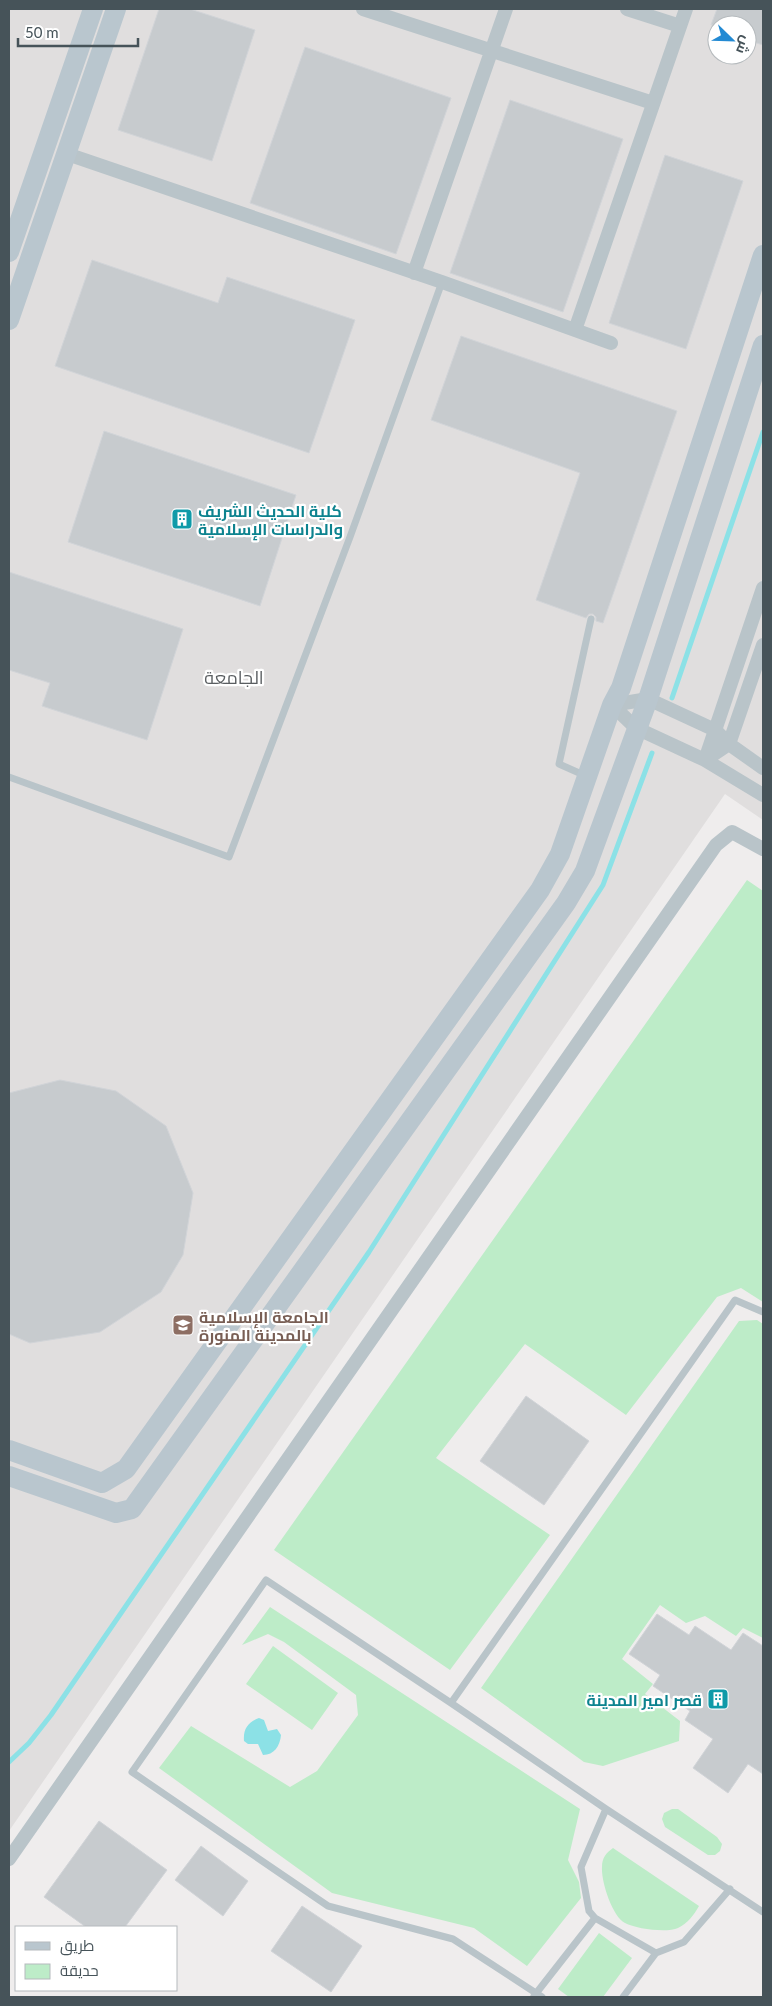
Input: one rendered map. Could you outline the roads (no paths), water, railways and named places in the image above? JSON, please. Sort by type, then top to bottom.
[{"type":"main road","points":[[9,248],[93,9]]},
{"type":"main road","points":[[9,320],[116,9]]},
{"type":"main road","points":[[9,1450],[102,1483],[126,1469],[540,890],[560,854],[612,705],[621,688],[763,255]]},
{"type":"main road","points":[[9,1476],[116,1513],[132,1509],[566,902],[584,871],[648,699],[763,345]]},
{"type":"street","points":[[363,9],[653,104]]},
{"type":"street","points":[[414,273],[506,9]]},
{"type":"street","points":[[627,9],[680,26]]},
{"type":"street","points":[[575,330],[686,9]]},
{"type":"street","points":[[67,154],[442,282],[611,343]]},
{"type":"street","points":[[706,760],[763,588]]},
{"type":"street","points":[[706,760],[730,744],[763,644]]},
{"type":"street","points":[[612,705],[648,699],[716,730],[730,744],[763,768]]},
{"type":"street","points":[[612,705],[636,728],[706,760],[763,795]]},
{"type":"street","points":[[9,1859],[716,845],[732,832],[763,849]]},
{"type":"lane","points":[[9,777],[229,857],[350,537],[442,282]]},
{"type":"lane","points":[[587,776],[560,764],[591,619]]},
{"type":"lane","points":[[451,1703],[735,1300],[763,1312]]},
{"type":"lane","points":[[595,1918],[537,1996],[453,1939],[328,1906],[132,1772],[266,1580],[606,1809],[763,1912]]},
{"type":"lane","points":[[606,1809],[580,1867],[589,1911],[595,1918],[656,1953]]},
{"type":"lane","points":[[623,1997],[656,1953],[684,1942],[730,1889]]},
{"type":"water","points":[[259,1718],[264,1720],[268,1731],[277,1729],[281,1735],[276,1749],[267,1755],[263,1755],[258,1744],[248,1744],[244,1741],[244,1733],[247,1726]]},
{"type":"waterway","points":[[672,698],[763,432]]},
{"type":"waterway","points":[[9,1762],[29,1743],[51,1715],[369,1252],[603,885],[652,753]]},
{"type":"place","name":"كلية الحديث الشريف والدراسات الإسلامية","points":[[182,519]]},
{"type":"place","name":"الجامعة الإسلامية بالمدينة المنورة","points":[[183,1325]]},
{"type":"place","name":"قصر امير المدينة","points":[[718,1699]]},
{"type":"district","name":"الجامعة","points":[[234,677]]}]
